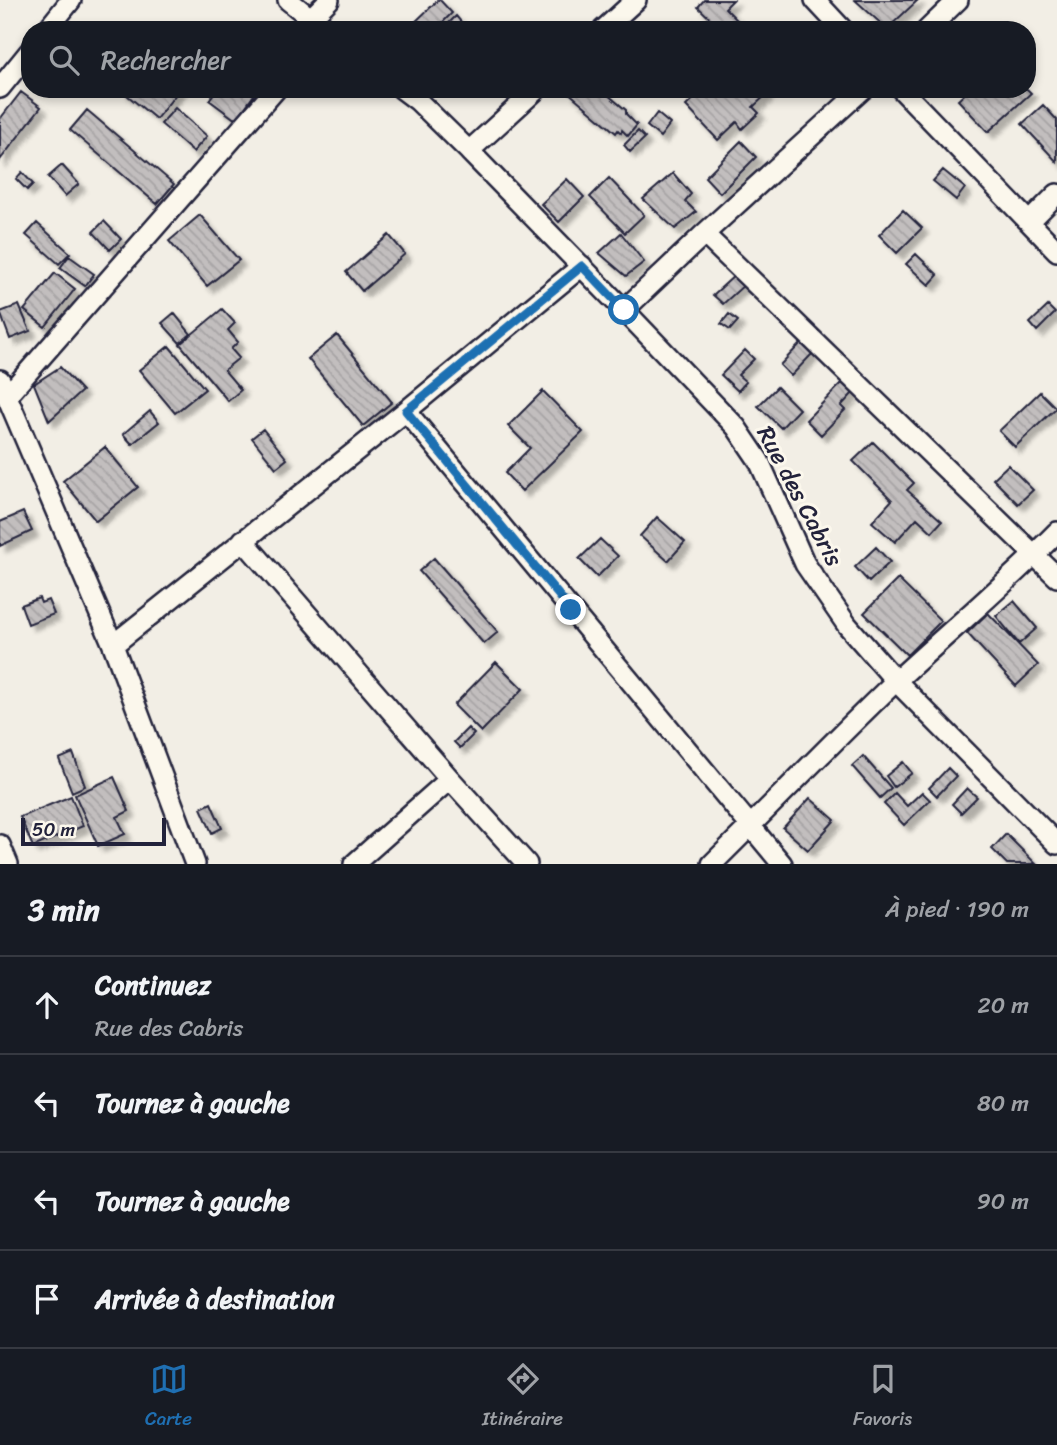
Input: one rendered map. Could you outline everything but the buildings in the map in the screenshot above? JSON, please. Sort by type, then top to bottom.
[{"type":"street","points":[[54,21],[71,0]]},
{"type":"street","points":[[288,0],[314,21]]},
{"type":"street","points":[[319,21],[328,0]]},
{"type":"street","points":[[613,21],[636,0]]},
{"type":"street","points":[[815,0],[835,21]]},
{"type":"street","points":[[936,21],[958,0]]},
{"type":"street","points":[[0,88],[21,62]]},
{"type":"street","points":[[195,864],[113,645],[4,388],[268,98]]},
{"type":"street","name":"Rue des Cabris","points":[[414,98],[582,266],[736,427],[759,461],[805,564],[847,625],[896,681],[1057,844]]},
{"type":"street","points":[[469,151],[527,98]]},
{"type":"street","points":[[624,310],[853,98]]},
{"type":"street","points":[[910,98],[1057,251]]},
{"type":"street","points":[[1029,222],[1057,194]]},
{"type":"street","points":[[704,234],[1057,576]]},
{"type":"street","points":[[113,645],[406,411],[582,266]]},
{"type":"street","points":[[406,411],[782,864]]},
{"type":"street","points":[[712,864],[896,681],[1057,532]]},
{"type":"street","points":[[243,540],[527,864]]},
{"type":"street","points":[[354,864],[450,779]]},
{"type":"street","points":[[0,845],[8,864]]},
{"type":"route","points":[[571,610],[406,411],[582,266],[624,310]]}]
